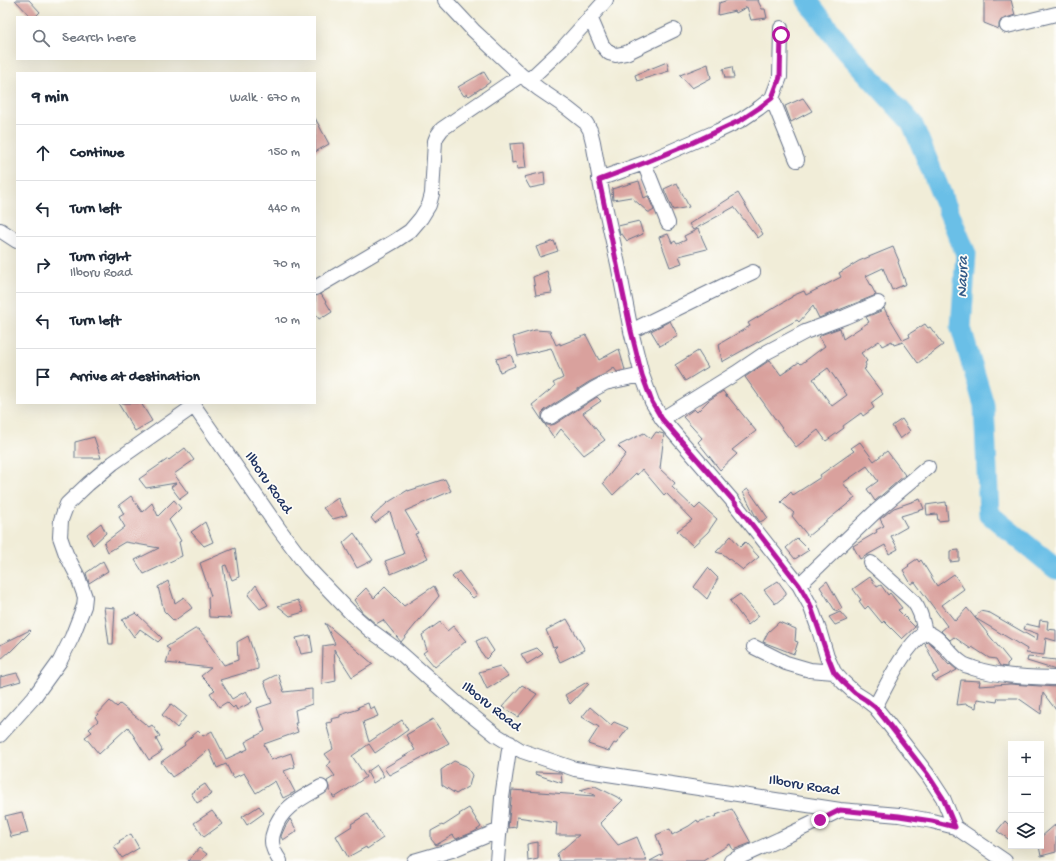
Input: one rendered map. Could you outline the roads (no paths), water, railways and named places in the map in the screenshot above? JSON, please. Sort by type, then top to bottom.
[{"type":"street","points":[[445,0],[473,30],[524,78],[586,123],[590,130],[593,142],[599,180],[631,331],[642,375],[652,402],[662,419],[732,499],[799,585],[810,604],[834,672],[855,693],[875,707],[928,775],[943,798],[955,827]]},
{"type":"street","points":[[316,287],[395,241],[410,230],[421,218],[429,205],[432,194],[435,141],[442,129],[524,78],[562,49],[602,2]]},
{"type":"street","points":[[1007,26],[1056,14]]},
{"type":"street","points":[[590,17],[602,45],[608,53],[616,56],[626,53],[674,30]]},
{"type":"street","points":[[599,180],[644,163],[741,120],[772,98],[780,77],[781,28]]},
{"type":"street","points":[[772,98],[796,160]]},
{"type":"street","points":[[644,163],[668,223]]},
{"type":"street","points":[[0,230],[16,239]]},
{"type":"street","points":[[631,331],[753,272]]},
{"type":"street","points":[[662,419],[767,352],[805,332],[878,303]]},
{"type":"street","points":[[550,417],[605,383],[642,375]]},
{"type":"street","points":[[0,736],[34,697],[60,661],[72,637],[84,606],[85,597],[78,577],[66,554],[60,537],[61,520],[67,504],[88,484],[114,463],[193,404]]},
{"type":"street","name":"Ilboru Road","points":[[193,404],[279,529],[309,569],[352,614],[370,630],[396,649],[460,706],[496,735],[522,751],[575,769],[840,810],[932,821],[955,827],[1005,861]]},
{"type":"street","points":[[799,585],[874,513],[928,466]]},
{"type":"street","points":[[871,563],[913,601],[922,616],[925,632]]},
{"type":"street","points":[[925,632],[935,636],[950,653],[963,664],[980,670],[999,675],[1056,678]]},
{"type":"street","points":[[875,707],[891,676],[905,655],[918,638],[925,632]]},
{"type":"street","points":[[754,647],[786,663],[810,670],[834,672]]},
{"type":"street","points":[[497,861],[502,798],[510,743]]},
{"type":"street","points":[[280,861],[273,849],[272,841],[276,823],[287,809],[303,797],[321,787]]},
{"type":"street","points":[[731,861],[840,810]]},
{"type":"street","points":[[414,861],[452,850],[500,830]]},
{"type":"waterway","name":"Naura","points":[[807,0],[841,45],[912,123],[966,254],[961,328],[984,405],[989,514],[1056,569]]}]
